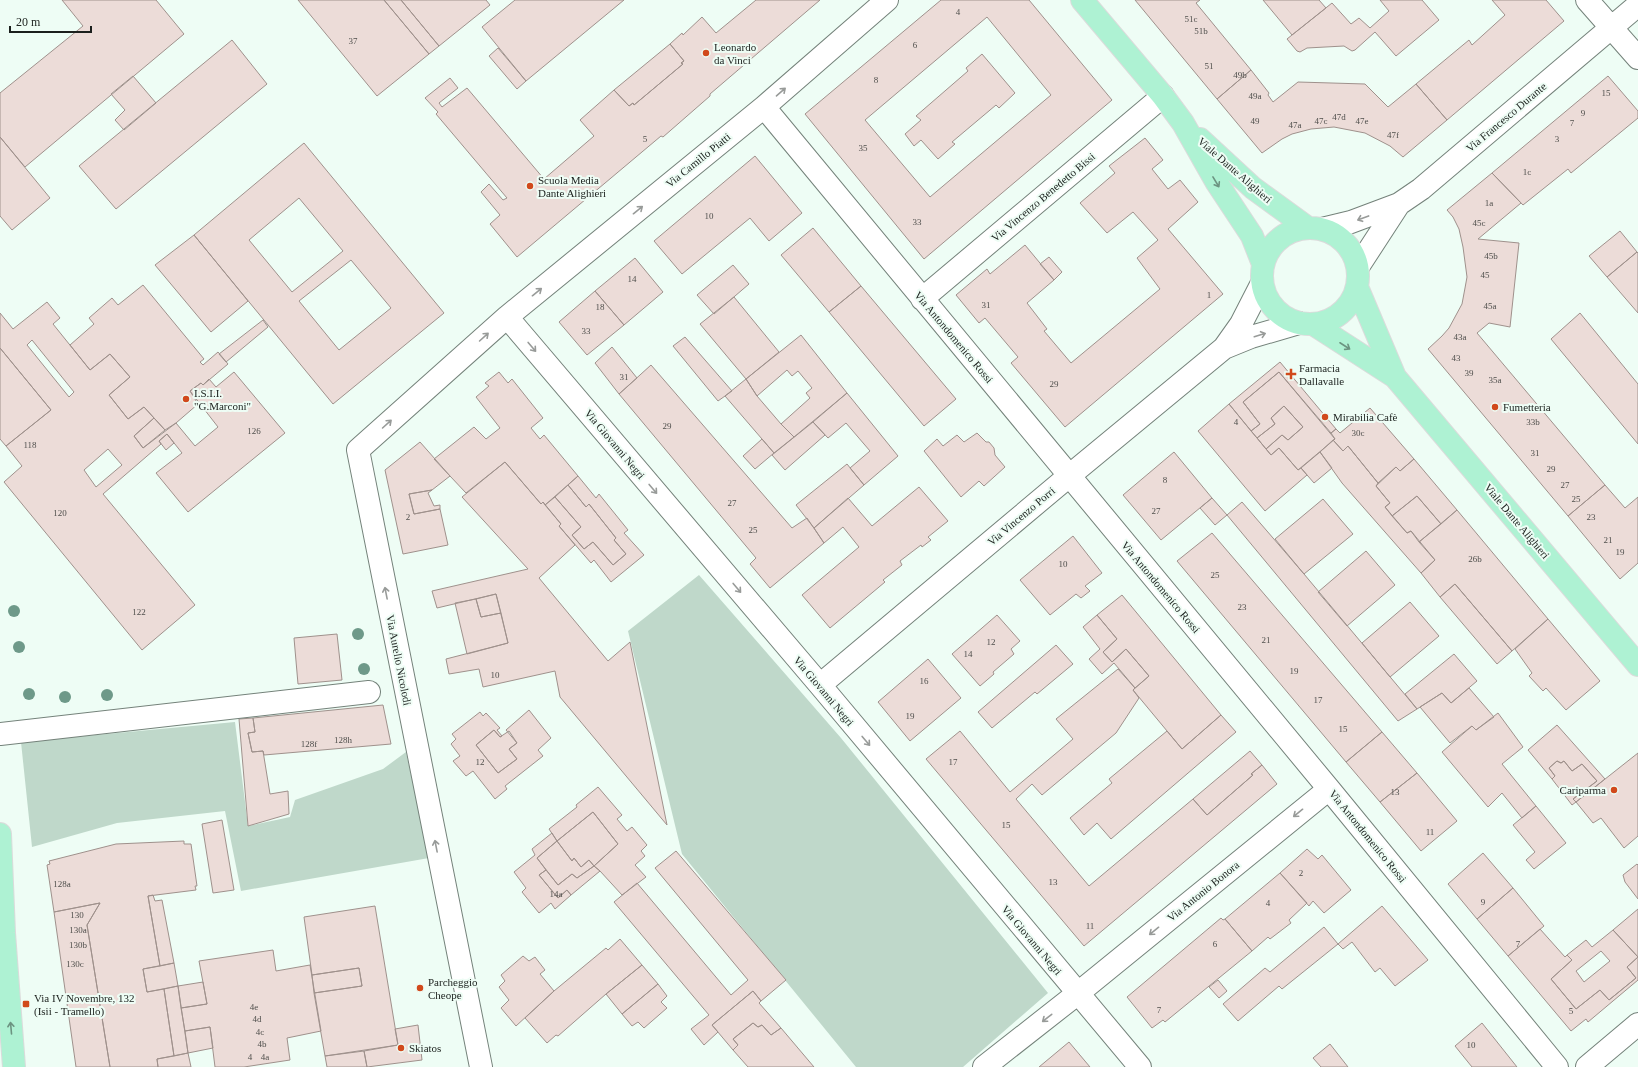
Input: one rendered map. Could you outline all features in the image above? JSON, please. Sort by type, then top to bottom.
[{"type":"main road","name":"Viale Dante Alighieri","points":[[1088,2],[1183,123],[1217,183],[1252,236],[1263,273]]},
{"type":"main road","name":"Viale Dante Alighieri","points":[[1183,123],[1252,188],[1315,228]]},
{"type":"main road","points":[[1315,228],[1334,234],[1345,243],[1353,254],[1358,277],[1353,299],[1346,309],[1330,319],[1306,324],[1286,317],[1275,309],[1266,297],[1263,273],[1268,252],[1275,242],[1296,230],[1315,228]]},
{"type":"main road","name":"Viale Dante Alighieri","points":[[1358,277],[1395,377]]},
{"type":"main road","name":"Viale Dante Alighieri","points":[[1306,324],[1395,377],[1638,665]]},
{"type":"main road","points":[[0,834],[4,933],[14,1067]]},
{"type":"street","name":"Via Camillo Piatti","points":[[507,317],[764,107],[887,0]]},
{"type":"street","points":[[1587,0],[1638,58]]},
{"type":"street","name":"Via Francesco Durante","points":[[1315,228],[1351,222],[1399,204],[1421,190],[1638,5]]},
{"type":"street","name":"Via Vincenzo Benedetto Bissi","points":[[922,299],[1163,96]]},
{"type":"street","name":"Via Antondomenico Rossi","points":[[764,107],[1329,789],[1557,1067]]},
{"type":"street","name":"Via Francesco Durante","points":[[1358,277],[1399,204]]},
{"type":"street","name":"Via Vincenzo Porri","points":[[820,685],[1224,348],[1241,324],[1263,273]]},
{"type":"street","name":"Via Giovanni Negri","points":[[507,317],[820,685],[1077,994],[1140,1067]]},
{"type":"street","name":"Via Aurelio Nicolodi","points":[[481,1067],[443,884],[358,450],[507,317]]},
{"type":"street","name":"Via Vincenzo Porri","points":[[1224,348],[1251,338],[1306,324]]},
{"type":"street","points":[[0,734],[369,692]]},
{"type":"street","name":"Via Antonio Bonora","points":[[984,1067],[1077,994],[1329,789]]},
{"type":"street","points":[[1587,1067],[1638,1024]]},
{"type":"green space","points":[[699,575],[841,738],[1048,993],[963,1067],[856,1067],[682,854],[628,631]]},
{"type":"green space","points":[[235,722],[248,826],[290,817],[295,800],[383,769],[406,752],[429,858],[241,891],[225,811],[117,823],[32,847],[21,742]]},
{"type":"building","points":[[62,0],[156,0],[184,34],[25,167],[0,137],[0,93],[83,26]]},
{"type":"building","points":[[298,0],[384,0],[429,54],[377,96]]},
{"type":"building","points":[[384,0],[401,0],[439,46],[429,54]]},
{"type":"building","points":[[401,0],[486,0],[490,5],[439,46]]},
{"type":"building","points":[[515,0],[624,0],[526,81],[482,27]]},
{"type":"building","points":[[756,0],[820,0],[710,94],[710,96],[663,137],[661,136],[517,257],[490,224],[500,215],[481,192],[489,184],[503,200],[507,198],[436,114],[438,112],[425,98],[450,78],[458,88],[439,103],[442,107],[467,88],[544,179],[594,136],[580,120],[614,90],[629,106],[633,103],[634,105],[683,64],[681,63],[684,61],[670,44],[682,33],[683,35],[702,17],[716,33]]},
{"type":"building","points":[[941,0],[1029,0],[1112,100],[924,259],[805,114]],"holes":[[[987,17],[1051,95],[930,197],[865,120]]]},
{"type":"building","points":[[1135,0],[1200,0],[1196,3],[1251,70],[1217,99]]},
{"type":"building","points":[[1263,0],[1319,0],[1326,8],[1292,35]]},
{"type":"building","points":[[1380,0],[1422,0],[1439,20],[1396,56],[1375,32],[1352,51],[1344,46],[1307,48],[1300,52],[1297,51],[1287,39],[1332,3],[1351,24],[1359,18],[1370,28],[1389,11]]},
{"type":"building","points":[[1492,0],[1546,0],[1564,21],[1447,120],[1416,84],[1469,40],[1472,45],[1505,15]]},
{"type":"building","points":[[232,40],[267,84],[116,209],[79,166]]},
{"type":"building","points":[[670,44],[684,61],[681,63],[683,64],[634,105],[633,103],[629,106],[614,90]]},
{"type":"building","points":[[498,48],[526,81],[517,89],[489,56]]},
{"type":"building","points":[[982,54],[1015,93],[999,108],[996,105],[952,142],[955,144],[938,159],[921,140],[914,146],[905,134],[921,120],[916,116],[968,71],[966,68]]},
{"type":"building","points":[[1251,70],[1269,93],[1268,95],[1273,102],[1298,82],[1365,84],[1388,107],[1416,84],[1447,120],[1403,157],[1390,146],[1365,133],[1334,127],[1311,129],[1292,134],[1262,153],[1217,99]]},
{"type":"building","points":[[133,76],[156,103],[124,130],[115,120],[125,110],[111,94]]},
{"type":"building","points":[[1608,76],[1638,111],[1638,118],[1571,173],[1568,169],[1523,205],[1492,173]]},
{"type":"building","points":[[0,137],[50,198],[12,230],[0,216]]},
{"type":"building","points":[[1145,138],[1163,160],[1152,169],[1168,189],[1180,180],[1198,202],[1168,229],[1223,294],[1065,427],[1011,363],[1018,357],[985,318],[979,323],[956,295],[987,269],[990,274],[1025,245],[1054,280],[1027,303],[1047,329],[1044,331],[1071,363],[1160,289],[1137,258],[1158,240],[1133,212],[1107,233],[1080,203],[1115,173],[1109,166]]},
{"type":"building","points":[[304,143],[444,313],[333,404],[194,235]],"holes":[[[299,198],[343,251],[292,292],[249,240]],[[351,260],[391,308],[339,350],[299,301]]]},
{"type":"building","points":[[755,156],[802,213],[769,241],[750,218],[682,274],[654,241]]},
{"type":"building","points":[[1492,173],[1521,203],[1478,239],[1519,243],[1510,327],[1489,323],[1477,333],[1605,485],[1568,516],[1428,349],[1449,328],[1462,304],[1467,277],[1459,229],[1453,217],[1447,210]]},
{"type":"building","points":[[813,228],[861,286],[829,312],[781,255]]},
{"type":"building","points":[[1620,231],[1637,252],[1607,277],[1589,256]]},
{"type":"building","points":[[194,235],[248,301],[211,332],[155,265]]},
{"type":"building","points":[[1637,252],[1638,253],[1638,313],[1607,277]]},
{"type":"building","points":[[1049,257],[1062,272],[1054,280],[1040,264]]},
{"type":"building","points":[[635,258],[663,292],[624,325],[595,291]]},
{"type":"building","points":[[733,265],[749,284],[714,314],[697,295]]},
{"type":"building","points":[[143,285],[204,359],[200,362],[203,365],[218,352],[228,364],[203,385],[201,383],[190,391],[198,404],[176,423],[165,430],[144,407],[128,419],[109,395],[130,377],[110,354],[90,370],[70,345],[94,324],[89,318],[112,298],[118,305]]},
{"type":"building","points":[[861,286],[956,399],[924,426],[829,312]]},
{"type":"building","points":[[595,291],[624,325],[587,355],[559,322]]},
{"type":"building","points":[[734,297],[779,352],[746,379],[700,324]]},
{"type":"building","points":[[47,302],[60,318],[53,324],[90,370],[110,354],[130,377],[109,395],[128,419],[144,407],[154,418],[134,436],[143,448],[176,423],[195,446],[218,427],[190,391],[201,383],[203,385],[209,379],[216,387],[234,372],[285,433],[188,512],[156,473],[182,453],[167,434],[159,441],[161,444],[103,494],[195,605],[142,650],[4,482],[22,466],[6,446],[51,410],[0,348],[0,313],[13,329]],"holes":[[[32,340],[74,392],[69,397],[27,345]],[[108,449],[122,465],[96,487],[84,470]]]},
{"type":"building","points":[[1580,313],[1638,384],[1638,444],[1551,339]]},
{"type":"building","points":[[263,320],[268,327],[226,362],[219,354]]},
{"type":"building","points":[[801,335],[847,393],[794,437],[781,424],[810,398],[806,393],[812,388],[798,371],[792,376],[787,370],[757,396],[746,379]]},
{"type":"building","points":[[685,337],[732,391],[718,401],[673,346]]},
{"type":"building","points":[[612,347],[637,378],[619,394],[595,363]]},
{"type":"building","points":[[0,348],[51,410],[6,446],[0,439]]},
{"type":"building","points":[[1280,362],[1336,429],[1331,433],[1279,372],[1243,402],[1260,424],[1251,431],[1229,404]]},
{"type":"building","points":[[651,365],[792,528],[807,518],[824,543],[770,588],[750,564],[756,558],[619,394]]},
{"type":"building","points":[[499,372],[508,383],[512,379],[543,418],[531,428],[540,439],[544,435],[578,476],[545,505],[543,502],[541,504],[505,462],[466,493],[434,459],[474,427],[486,439],[500,428],[476,397],[489,386],[485,383]]},
{"type":"building","points":[[1279,372],[1335,439],[1298,470],[1279,448],[1271,455],[1266,449],[1282,435],[1288,440],[1303,427],[1284,406],[1271,418],[1275,424],[1257,438],[1251,431],[1260,424],[1243,402]]},
{"type":"building","points":[[746,379],[757,396],[794,437],[774,453],[725,396]]},
{"type":"building","points":[[847,393],[898,456],[864,485],[850,468],[870,451],[846,423],[828,438],[813,422]]},
{"type":"building","points":[[1229,404],[1271,455],[1279,448],[1298,470],[1301,468],[1307,475],[1265,511],[1198,431]]},
{"type":"building","points":[[1284,406],[1303,427],[1288,440],[1282,435],[1266,449],[1257,438],[1275,424],[1271,418]]},
{"type":"building","points":[[1370,408],[1414,459],[1400,471],[1396,467],[1378,483],[1348,446],[1343,451],[1333,440],[1335,439],[1331,433],[1336,429],[1340,433]]},
{"type":"building","points":[[154,418],[165,430],[143,448],[134,436]]},
{"type":"building","points":[[813,422],[825,435],[785,470],[772,455]]},
{"type":"building","points":[[977,433],[994,448],[995,455],[1005,467],[984,486],[979,481],[961,497],[924,451],[937,439],[943,446],[957,435],[964,442]]},
{"type":"building","points":[[167,434],[174,443],[166,450],[159,441]]},
{"type":"building","points":[[762,439],[774,453],[755,469],[743,456]]},
{"type":"building","points":[[1333,440],[1343,451],[1348,446],[1378,483],[1376,486],[1390,503],[1385,507],[1407,533],[1411,531],[1435,560],[1421,573],[1342,483],[1320,452]]},
{"type":"building","points":[[420,442],[450,476],[432,490],[409,494],[414,514],[440,509],[448,545],[403,554],[385,470]]},
{"type":"building","points":[[1174,452],[1212,498],[1161,540],[1123,495]]},
{"type":"building","points":[[1320,452],[1332,468],[1314,483],[1301,468]]},
{"type":"building","points":[[1414,459],[1457,510],[1441,524],[1417,496],[1392,516],[1385,507],[1390,503],[1376,486],[1396,467],[1400,471]]},
{"type":"building","points":[[505,462],[541,504],[543,502],[561,524],[559,526],[575,545],[539,578],[608,661],[630,642],[667,825],[560,697],[555,671],[483,687],[479,669],[449,674],[446,659],[508,643],[496,594],[437,608],[432,591],[528,569],[462,497]]},
{"type":"building","points":[[847,464],[864,485],[814,528],[796,505]]},
{"type":"building","points":[[578,476],[596,498],[599,494],[628,530],[624,533],[644,555],[611,582],[594,560],[591,563],[559,526],[561,524],[545,505],[555,497],[581,527],[572,535],[584,549],[593,542],[613,565],[626,554],[614,540],[616,538],[589,504],[586,507],[568,485]]},
{"type":"building","points":[[568,485],[586,507],[589,504],[616,538],[614,540],[626,554],[613,565],[593,542],[584,549],[572,535],[581,527],[555,497]]},
{"type":"building","points":[[1605,485],[1625,508],[1638,497],[1638,563],[1620,579],[1568,516]]},
{"type":"building","points":[[919,487],[948,521],[928,537],[931,540],[922,547],[921,545],[900,561],[902,565],[883,580],[885,582],[830,628],[802,595],[859,547],[843,527],[824,543],[814,528],[848,498],[872,526]]},
{"type":"building","points":[[432,490],[428,493],[434,506],[440,505],[440,509],[414,514],[409,494]]},
{"type":"building","points":[[1417,496],[1441,524],[1419,542],[1411,531],[1407,533],[1392,516]]},
{"type":"building","points":[[1212,498],[1227,515],[1215,525],[1200,508]]},
{"type":"building","points":[[1323,499],[1353,534],[1304,574],[1275,539]]},
{"type":"building","points":[[1242,502],[1417,709],[1398,721],[1227,515]]},
{"type":"building","points":[[1457,510],[1548,619],[1512,651],[1455,584],[1440,597],[1421,573],[1435,560],[1419,542]]},
{"type":"building","points":[[1212,533],[1382,732],[1346,762],[1177,561]]},
{"type":"building","points":[[1073,536],[1102,573],[1085,586],[1090,591],[1081,598],[1076,594],[1050,615],[1020,580]]},
{"type":"building","points":[[1366,551],[1395,585],[1347,626],[1318,592]]},
{"type":"building","points":[[1455,584],[1512,651],[1497,664],[1440,597]]},
{"type":"building","points":[[496,594],[501,613],[481,617],[476,599]]},
{"type":"building","points":[[1122,595],[1221,715],[1182,749],[1133,690],[1149,676],[1126,649],[1112,662],[1103,652],[1117,639],[1097,615]]},
{"type":"building","points":[[476,599],[481,617],[501,613],[508,643],[467,654],[455,603]]},
{"type":"building","points":[[1410,602],[1439,636],[1390,677],[1362,643]]},
{"type":"building","points":[[997,615],[1020,641],[1011,649],[1014,654],[993,672],[994,674],[980,686],[952,654]]},
{"type":"building","points":[[1097,615],[1117,639],[1103,652],[1112,662],[1126,649],[1149,676],[1135,688],[1114,663],[1102,674],[1089,659],[1100,649],[1083,627]]},
{"type":"building","points":[[1548,619],[1600,681],[1566,710],[1546,688],[1543,691],[1529,676],[1532,673],[1515,649]]},
{"type":"building","points":[[337,634],[342,680],[298,684],[294,638]]},
{"type":"building","points":[[1056,645],[1073,664],[1037,694],[1035,692],[992,728],[978,712]]},
{"type":"building","points":[[1454,654],[1477,681],[1451,703],[1442,693],[1417,709],[1405,694]]},
{"type":"building","points":[[928,659],[961,698],[910,741],[878,702]]},
{"type":"building","points":[[1118,669],[1135,688],[1133,690],[1139,698],[1116,733],[1042,795],[1032,784],[1016,799],[1089,886],[1193,799],[1207,815],[1253,775],[1251,774],[1262,765],[1277,784],[1084,946],[926,759],[960,731],[1010,792],[1073,739],[1056,719]]},
{"type":"building","points":[[1469,688],[1494,717],[1476,730],[1472,726],[1450,743],[1420,707],[1442,693],[1451,703]]},
{"type":"building","points":[[383,705],[391,744],[264,755],[263,751],[252,752],[248,733],[255,732],[253,718]]},
{"type":"building","points":[[529,710],[551,738],[538,750],[543,756],[505,786],[507,789],[495,799],[473,771],[466,776],[453,761],[460,756],[451,744],[456,739],[452,734],[480,712],[483,716],[486,713],[500,728],[497,730],[502,736],[500,737],[494,730],[476,745],[498,773],[517,759],[509,749],[517,743],[506,730]]},
{"type":"building","points":[[1498,713],[1523,747],[1502,764],[1536,806],[1522,818],[1502,793],[1488,807],[1442,752],[1472,726],[1476,730]]},
{"type":"building","points":[[1221,715],[1236,732],[1111,839],[1097,823],[1084,835],[1070,818],[1112,783],[1109,779],[1167,731],[1182,749]]},
{"type":"building","points":[[253,718],[255,732],[248,733],[252,752],[263,751],[270,794],[288,791],[289,814],[248,826],[239,719]]},
{"type":"building","points":[[1557,725],[1605,779],[1576,802],[1573,799],[1597,781],[1582,764],[1572,771],[1564,761],[1561,763],[1557,761],[1549,768],[1555,776],[1552,779],[1528,750]]},
{"type":"building","points":[[494,730],[500,737],[509,731],[517,743],[509,749],[517,759],[498,773],[476,745]]},
{"type":"building","points":[[1382,732],[1417,773],[1380,802],[1346,762]]},
{"type":"building","points":[[1250,751],[1262,765],[1251,774],[1253,775],[1207,815],[1193,799]]},
{"type":"building","name":"Cariparma","points":[[1638,753],[1638,836],[1624,848],[1601,818],[1593,823],[1576,802]]},
{"type":"building","points":[[1557,761],[1561,763],[1564,761],[1572,771],[1582,764],[1597,781],[1573,799],[1576,802],[1572,805],[1552,779],[1555,776],[1549,768]]},
{"type":"building","points":[[1417,773],[1457,821],[1421,851],[1380,802]]},
{"type":"building","points":[[598,787],[622,815],[617,819],[627,831],[632,827],[647,845],[641,851],[645,856],[635,865],[646,877],[622,895],[594,866],[618,844],[593,812],[557,841],[549,829],[577,807],[576,805]]},
{"type":"building","points":[[1536,806],[1566,843],[1534,869],[1526,860],[1535,852],[1513,825]]},
{"type":"building","points":[[593,812],[618,844],[594,866],[589,860],[581,867],[574,858],[572,861],[557,841]]},
{"type":"building","points":[[222,820],[234,890],[213,893],[202,824]]},
{"type":"building","points":[[552,833],[557,841],[537,858],[546,870],[539,875],[558,898],[567,890],[571,895],[555,909],[551,903],[539,913],[522,892],[526,888],[514,872],[535,855],[532,849]]},
{"type":"building","points":[[184,841],[184,844],[191,844],[197,886],[195,886],[196,890],[148,896],[160,966],[143,969],[147,992],[164,989],[174,1056],[157,1059],[158,1067],[110,1067],[87,925],[100,903],[54,912],[47,865],[50,864],[49,861],[116,844]]},
{"type":"building","points":[[557,841],[572,861],[574,858],[581,867],[589,860],[594,866],[577,878],[572,874],[558,885],[537,858]]},
{"type":"building","points":[[1307,849],[1318,859],[1322,855],[1351,890],[1324,913],[1313,901],[1309,906],[1280,873]]},
{"type":"building","points":[[676,851],[786,980],[761,1001],[753,991],[712,1025],[718,1032],[704,1045],[691,1029],[709,1015],[614,902],[637,883],[731,995],[748,980],[655,868]]},
{"type":"building","points":[[1483,853],[1513,888],[1477,919],[1448,884]]},
{"type":"building","points":[[1637,864],[1638,899],[1625,882],[1623,875]]},
{"type":"building","points":[[594,866],[600,871],[571,895],[567,890],[558,898],[539,875],[546,870],[558,885],[572,874],[577,878]]},
{"type":"building","points":[[1280,873],[1307,903],[1289,920],[1291,923],[1270,939],[1268,937],[1252,951],[1225,919]]},
{"type":"building","points":[[1513,888],[1544,926],[1508,956],[1477,919]]},
{"type":"building","points":[[153,895],[155,901],[162,900],[174,963],[160,966],[148,896]]},
{"type":"building","points":[[100,903],[87,925],[110,1067],[76,1067],[54,912]]},
{"type":"building","points":[[375,906],[398,1045],[325,1056],[314,993],[362,986],[359,968],[312,975],[304,917]]},
{"type":"building","points":[[1382,906],[1428,960],[1395,986],[1380,968],[1375,972],[1352,942],[1343,949],[1338,944]]},
{"type":"building","points":[[1638,909],[1638,957],[1613,930]]},
{"type":"building","points":[[1221,918],[1223,920],[1225,919],[1252,951],[1165,1022],[1163,1020],[1152,1028],[1127,997]]},
{"type":"building","points":[[1324,927],[1338,944],[1282,989],[1279,986],[1238,1021],[1223,1004],[1265,968],[1270,972]]},
{"type":"building","points":[[1540,929],[1565,957],[1567,955],[1572,960],[1551,979],[1576,1009],[1600,990],[1609,1000],[1636,978],[1627,967],[1638,957],[1638,980],[1588,1022],[1586,1019],[1571,1031],[1508,956]]},
{"type":"building","points":[[1613,930],[1638,957],[1627,967],[1636,978],[1609,1000],[1600,990],[1576,1009],[1551,979],[1572,960],[1567,955],[1586,940],[1592,947]],"holes":[[[1601,951],[1610,961],[1584,982],[1576,971]]]},
{"type":"building","points":[[620,939],[642,965],[558,1036],[556,1035],[547,1043],[525,1018],[554,991],[606,948],[608,950]]},
{"type":"building","points":[[273,950],[276,971],[310,965],[321,1031],[287,1038],[290,1060],[244,1067],[215,1067],[210,1027],[185,1031],[181,1008],[207,1004],[199,961]]},
{"type":"building","points":[[523,956],[529,961],[535,957],[545,970],[540,974],[554,991],[516,1026],[501,1008],[509,1000],[499,987],[505,981],[501,975]]},
{"type":"building","points":[[174,963],[178,986],[147,992],[143,969]]},
{"type":"building","points":[[642,965],[658,984],[622,1014],[606,994]]},
{"type":"building","points":[[359,968],[362,986],[314,993],[312,975]]},
{"type":"building","points":[[1218,980],[1227,991],[1219,998],[1209,987]]},
{"type":"building","points":[[203,982],[207,1004],[181,1008],[178,986]]},
{"type":"building","points":[[658,984],[667,996],[661,1002],[667,1008],[644,1028],[638,1022],[632,1026],[622,1014]]},
{"type":"building","points":[[178,986],[188,1053],[174,1056],[164,989]]},
{"type":"building","points":[[753,991],[761,1001],[759,1003],[781,1028],[771,1035],[762,1025],[758,1027],[753,1023],[733,1039],[738,1045],[733,1050],[712,1025]]},
{"type":"building","points":[[753,1023],[758,1027],[762,1025],[771,1035],[781,1028],[814,1067],[748,1067],[733,1050],[738,1045],[733,1039]]},
{"type":"building","points":[[1482,1023],[1517,1067],[1472,1067],[1455,1046]]},
{"type":"building","name":"Skiatos","points":[[418,1025],[422,1060],[367,1067],[364,1051],[398,1045],[395,1029]]},
{"type":"building","points":[[210,1027],[213,1048],[188,1053],[185,1031]]},
{"type":"building","points":[[1069,1042],[1090,1067],[1039,1067]]},
{"type":"building","points":[[1330,1044],[1348,1067],[1321,1067],[1313,1058]]},
{"type":"building","points":[[364,1051],[367,1067],[327,1067],[325,1056]]},
{"type":"building","points":[[188,1053],[191,1067],[158,1067],[157,1059]]},
{"type":"place","name":"Leonardo da Vinci","points":[[706,53]]},
{"type":"place","name":"Scuola Media Dante Alighieri","points":[[530,186]]},
{"type":"place","name":"Farmacia Dallavalle","points":[[1291,374]]},
{"type":"place","name":"I.S.I.I. \"G.Marconi\"","points":[[186,399]]},
{"type":"place","name":"Fumetteria","points":[[1495,407]]},
{"type":"place","name":"Mirabilia Cafè","points":[[1325,417]]},
{"type":"place","name":"Cariparma","points":[[1614,790]]},
{"type":"place","name":"Parcheggio Cheope","points":[[420,988]]},
{"type":"place","name":"Via IV Novembre, 132 (Isii - Tramello)","points":[[26,1004]]},
{"type":"place","name":"Skiatos","points":[[401,1048]]}]
